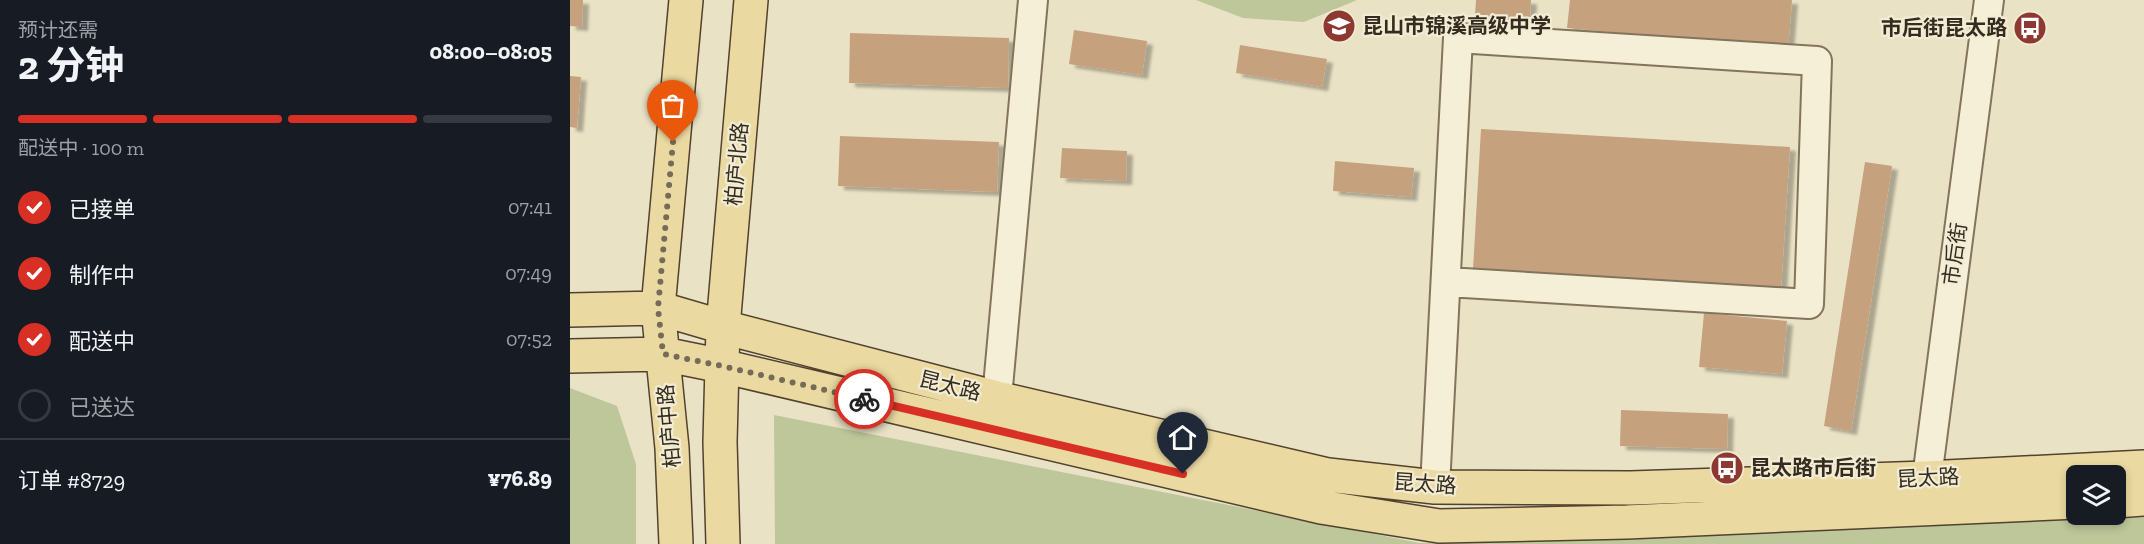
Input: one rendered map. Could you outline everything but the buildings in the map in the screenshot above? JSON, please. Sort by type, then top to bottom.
[{"type":"main road","points":[[658,308],[686,0]]},
{"type":"main road","name":"柏庐北路","points":[[723,327],[752,0]]},
{"type":"main road","name":"昆太路","points":[[570,310],[658,308],[997,398],[1328,475],[1435,487],[1924,493],[2066,501]]},
{"type":"main road","name":"柏庐中路","points":[[658,308],[672,447],[676,544]]},
{"type":"main road","points":[[723,327],[720,442],[723,544]]},
{"type":"main road","name":"昆太路","points":[[570,356],[663,354],[1321,507],[1439,526],[1627,522],[1924,493],[2144,467]]},
{"type":"main road","points":[[2126,500],[2144,499]]},
{"type":"street","points":[[997,398],[1033,0]]},
{"type":"street","name":"市后街","points":[[1924,493],[1989,0]]},
{"type":"street","points":[[1435,487],[1458,38],[1817,60],[1809,304],[1447,282]]},
{"type":"green space","points":[[1196,0],[1357,0],[1304,22],[1243,18]]},
{"type":"green space","points":[[570,388],[617,406],[636,464],[636,544],[570,544]]},
{"type":"green space","points":[[774,415],[1420,543],[2066,520],[2066,525],[2126,525],[2126,518],[2144,517],[2144,544],[775,544]]},
{"type":"way so far","points":[[673,142],[658,308],[663,354],[864,399]]},
{"type":"place","name":"昆山市锦溪高级中学","points":[[1339,26]]},
{"type":"place","name":"市后街昆太路","points":[[2030,28]]},
{"type":"place","name":"昆太路市后街","points":[[1727,468]]},
{"type":"route","points":[[864,399],[1183,474]]}]
